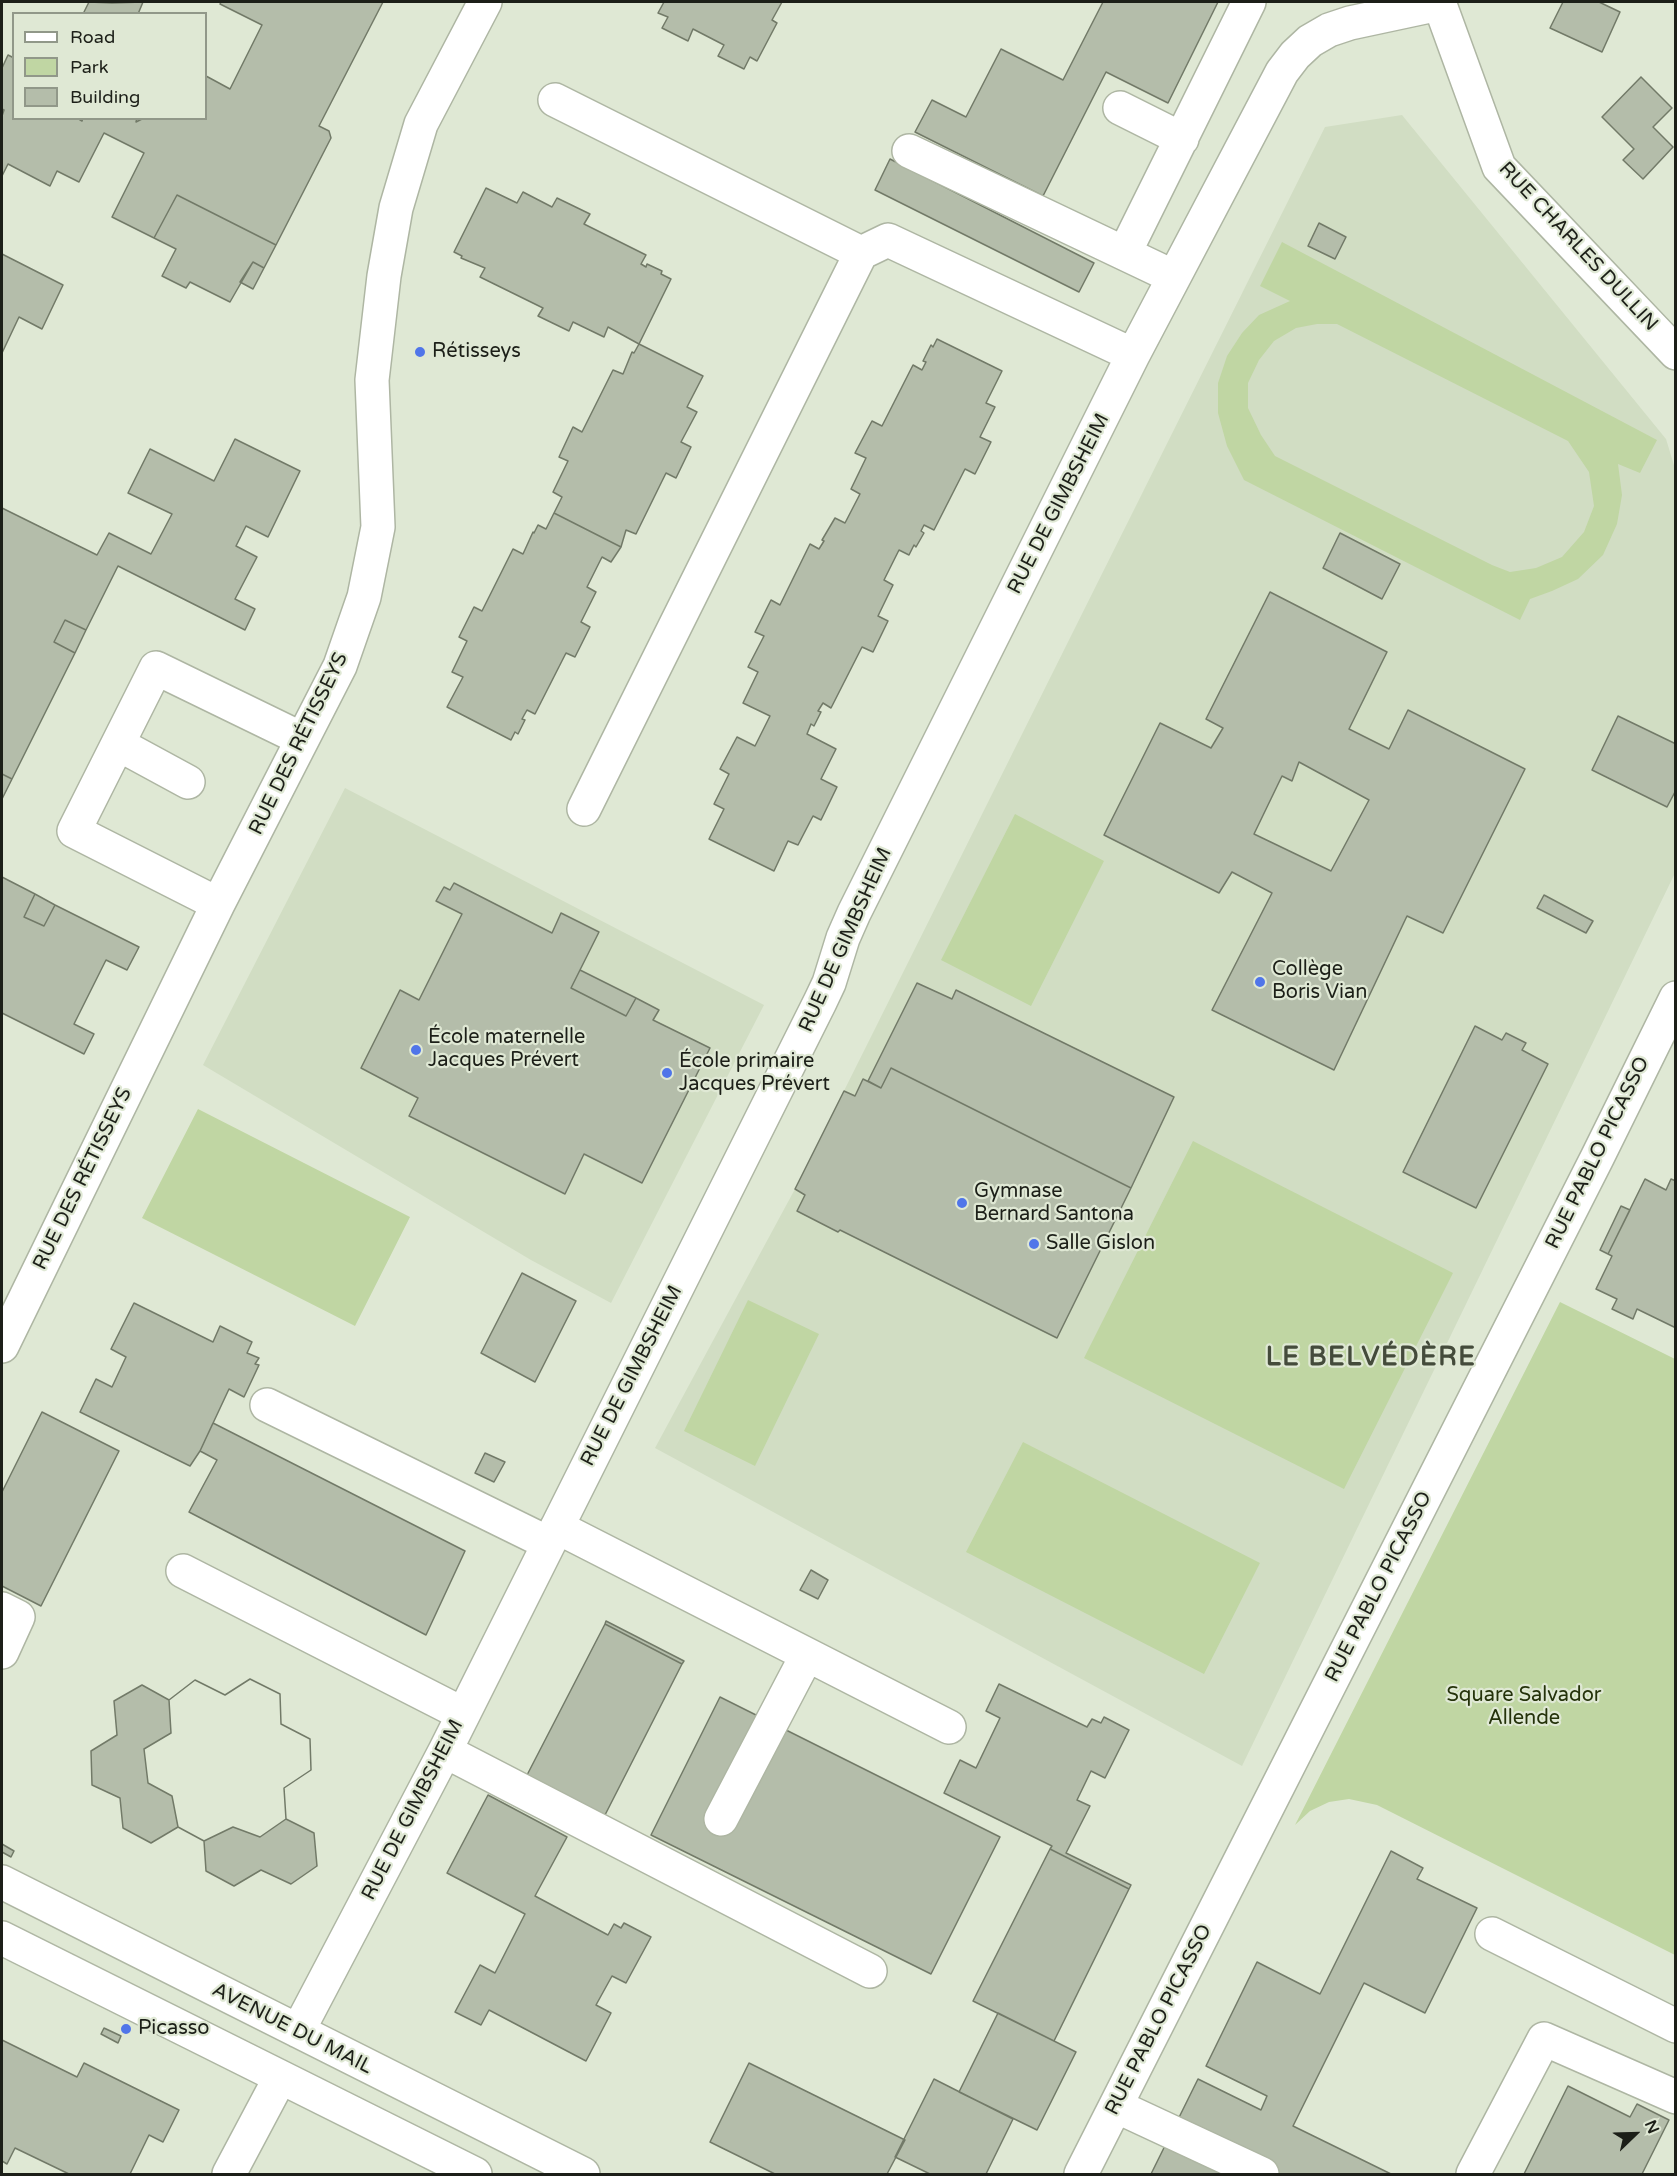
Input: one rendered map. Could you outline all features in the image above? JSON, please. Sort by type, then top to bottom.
[{"type":"street","name":"RUE DES RÉTISSEYS","points":[[2,1346],[218,904],[340,666],[364,597],[378,527],[372,380],[384,276],[396,208],[421,124],[485,2]]},
{"type":"street","points":[[1125,252],[1249,2]]},
{"type":"street","name":"RUE DE GIMBSHEIM","points":[[298,2031],[445,1751],[829,983],[843,938],[854,913],[1174,276],[1282,72],[1294,55],[1310,41],[1329,30],[1439,3]]},
{"type":"street","name":"RUE CHARLES DULLIN","points":[[1439,3],[1499,167],[1676,353]]},
{"type":"street","points":[[555,100],[861,254]]},
{"type":"street","points":[[1120,108],[1182,139]]},
{"type":"street","points":[[909,151],[1174,276]]},
{"type":"street","points":[[584,809],[861,254],[888,240],[1134,355]]},
{"type":"street","points":[[218,904],[74,831],[156,668],[302,739]]},
{"type":"street","points":[[118,744],[188,782]]},
{"type":"street","name":"RUE PABLO PICASSO","points":[[1081,2175],[1676,999]]},
{"type":"street","points":[[267,1406],[553,1535],[807,1654],[949,1727]]},
{"type":"street","points":[[183,1570],[463,1714]]},
{"type":"street","points":[[2,1609],[18,1617],[2,1652]]},
{"type":"street","points":[[721,1819],[807,1654]]},
{"type":"street","points":[[445,1751],[870,1971]]},
{"type":"street","name":"AVENUE DU MAIL","points":[[2,1882],[583,2175]]},
{"type":"street","points":[[1492,1934],[1676,2026]]},
{"type":"street","points":[[2,1938],[475,2175]]},
{"type":"street","points":[[1473,2175],[1544,2039],[1676,2097]]},
{"type":"street","points":[[229,2175],[280,2078]]},
{"type":"street","points":[[1116,2106],[1263,2175]]},
{"type":"shaded area","name":"Collège Boris Vian","points":[[1402,115],[1666,439],[1676,472],[1675,873],[1242,1766],[655,1448],[795,1189],[1325,127]]},
{"type":"shaded area","points":[[345,788],[764,1005],[611,1303],[531,1260],[203,1065]]},
{"type":"green space","points":[[1282,242],[1657,440],[1640,473],[1618,464],[1622,495],[1617,524],[1603,555],[1578,579],[1530,599],[1520,620],[1244,480],[1227,446],[1218,413],[1218,383],[1227,356],[1242,333],[1259,315],[1290,301],[1260,286]],"holes":[[[1317,324],[1337,324],[1568,441],[1589,472],[1594,506],[1584,532],[1562,557],[1536,568],[1510,572],[1275,456],[1261,435],[1248,408],[1248,383],[1259,360],[1274,341],[1296,328]]]},
{"type":"green space","points":[[1015,814],[1104,861],[1031,1006],[941,960]]},
{"type":"green space","points":[[198,1109],[410,1217],[355,1326],[142,1218]]},
{"type":"green space","points":[[1193,1141],[1453,1273],[1344,1489],[1084,1358]]},
{"type":"green space","points":[[748,1300],[819,1334],[755,1466],[684,1431]]},
{"type":"green space","name":"Square Salvador Allende","points":[[1560,1302],[1675,1359],[1675,1955],[1377,1805],[1349,1799],[1329,1802],[1310,1811],[1295,1825]]},
{"type":"green space","points":[[1023,1442],[1260,1563],[1204,1674],[966,1552]]},
{"type":"building","points":[[89,2],[143,2],[139,12],[84,12]]},
{"type":"building","points":[[221,2],[383,2],[319,126],[329,131],[331,138],[276,245],[177,195],[154,238],[112,217],[144,153],[104,133],[79,182],[57,171],[50,186],[8,164],[2,176],[2,116],[4,110],[2,109],[2,68],[8,55],[12,57],[12,120],[136,120],[136,122],[140,120],[207,120],[207,77],[230,89],[262,25],[220,4]]},
{"type":"building","points":[[664,2],[782,2],[772,20],[777,23],[757,61],[750,57],[744,69],[718,56],[724,45],[693,29],[688,41],[662,28],[668,17],[658,13]]},
{"type":"building","points":[[1103,2],[1218,2],[1168,103],[1106,72],[1043,196],[915,132],[932,100],[966,117],[1001,49],[1063,80]]},
{"type":"building","points":[[1563,2],[1599,2],[1620,12],[1602,52],[1550,28]]},
{"type":"building","points":[[1641,77],[1672,108],[1653,127],[1673,147],[1643,179],[1623,160],[1634,149],[1602,117]]},
{"type":"building","points":[[890,159],[1094,263],[1079,292],[875,190]]},
{"type":"building","points":[[486,188],[517,203],[523,192],[552,207],[557,198],[590,214],[584,224],[646,255],[641,264],[646,267],[647,264],[662,271],[661,274],[671,279],[639,344],[608,327],[604,337],[573,322],[569,331],[538,316],[543,308],[480,277],[485,268],[461,258],[462,256],[454,252]]},
{"type":"building","points":[[177,195],[276,245],[264,268],[253,262],[230,302],[190,282],[186,288],[162,276],[176,249],[154,238]]},
{"type":"building","points":[[1319,223],[1346,237],[1335,259],[1308,246]]},
{"type":"building","points":[[2,254],[63,285],[42,329],[19,317],[2,353]]},
{"type":"building","points":[[253,262],[264,268],[253,289],[240,282]]},
{"type":"building","points":[[937,339],[1002,371],[986,403],[995,407],[980,437],[991,442],[975,474],[965,469],[934,530],[924,525],[921,531],[924,533],[909,555],[899,550],[884,580],[893,585],[878,616],[888,621],[873,652],[862,647],[831,708],[823,703],[814,726],[811,724],[807,734],[836,749],[821,779],[837,787],[821,820],[813,816],[798,845],[788,841],[774,871],[709,839],[724,809],[714,804],[729,774],[720,769],[737,737],[755,746],[770,716],[743,703],[758,672],[748,667],[764,636],[755,632],[771,600],[780,605],[810,544],[819,549],[835,518],[845,523],[860,494],[851,489],[866,458],[855,453],[872,421],[882,426],[913,365],[922,370],[926,362],[923,361],[931,345],[933,347]]},
{"type":"building","points":[[639,344],[703,376],[687,407],[697,412],[681,442],[691,447],[676,478],[666,473],[636,534],[626,530],[621,547],[554,513],[562,497],[553,492],[568,461],[559,457],[573,427],[582,432],[613,370],[623,374],[632,352],[634,353]]},
{"type":"building","points":[[235,439],[300,471],[268,537],[246,526],[236,546],[257,557],[235,599],[255,609],[245,630],[118,566],[86,630],[65,620],[54,642],[75,653],[12,779],[2,774],[2,508],[97,555],[109,533],[151,554],[172,514],[128,493],[150,449],[214,481]]},
{"type":"building","points":[[554,513],[621,547],[611,562],[602,557],[587,587],[596,592],[581,622],[590,627],[575,657],[566,653],[535,714],[527,710],[518,734],[515,732],[511,740],[447,707],[463,677],[452,672],[467,641],[459,637],[474,607],[482,611],[513,549],[523,554],[538,525],[546,529]]},
{"type":"building","points":[[1340,533],[1400,564],[1382,599],[1323,568]]},
{"type":"building","points":[[1270,592],[1387,652],[1349,729],[1389,749],[1408,710],[1525,769],[1443,933],[1407,916],[1334,1070],[1212,1010],[1272,893],[1232,872],[1219,893],[1104,835],[1160,723],[1211,748],[1223,728],[1206,719]],"holes":[[[1299,762],[1369,800],[1331,871],[1254,834],[1282,776],[1292,781]]]},
{"type":"building","points":[[65,620],[86,630],[75,653],[54,642]]},
{"type":"building","points":[[1618,716],[1676,744],[1676,790],[1667,807],[1592,770]]},
{"type":"building","points":[[2,774],[12,779],[2,799]]},
{"type":"building","points":[[2,877],[35,894],[24,917],[44,926],[55,905],[139,947],[127,970],[106,960],[74,1024],[94,1034],[84,1054],[2,1013]]},
{"type":"building","points":[[454,883],[552,933],[561,913],[599,932],[571,988],[626,1016],[636,998],[659,1010],[653,1020],[710,1048],[642,1183],[584,1154],[565,1194],[409,1116],[418,1098],[361,1068],[400,990],[419,1000],[462,914],[436,901],[444,887],[450,890]]},
{"type":"building","points":[[35,894],[55,905],[44,926],[24,917]]},
{"type":"building","points":[[1544,895],[1593,921],[1586,933],[1537,908]]},
{"type":"building","points":[[580,970],[636,998],[626,1016],[571,988]]},
{"type":"building","points":[[917,983],[952,999],[956,990],[1174,1097],[1131,1188],[891,1068],[881,1088],[868,1081]]},
{"type":"building","points":[[1475,1026],[1502,1040],[1506,1033],[1526,1043],[1522,1050],[1548,1064],[1476,1208],[1403,1172]]},
{"type":"building","name":"Gymnase Bernard Santona","points":[[891,1068],[1131,1188],[1057,1338],[840,1230],[838,1232],[797,1211],[805,1195],[795,1189],[844,1091],[855,1096],[863,1079],[881,1088]]},
{"type":"building","points":[[1645,1179],[1666,1190],[1671,1179],[1676,1181],[1676,1328],[1637,1309],[1633,1319],[1612,1309],[1617,1299],[1596,1289],[1612,1256],[1608,1254]]},
{"type":"building","points":[[1621,1206],[1630,1210],[1608,1254],[1600,1250]]},
{"type":"building","points":[[522,1273],[576,1301],[535,1382],[481,1353]]},
{"type":"building","points":[[134,1303],[213,1342],[220,1326],[252,1342],[247,1353],[259,1358],[255,1364],[259,1365],[244,1397],[229,1389],[200,1451],[190,1466],[80,1412],[96,1379],[112,1387],[126,1357],[111,1349]]},
{"type":"building","points":[[42,1412],[119,1451],[41,1606],[2,1586],[2,1492]]},
{"type":"building","points":[[213,1423],[465,1551],[426,1635],[189,1512],[217,1460],[200,1451]]},
{"type":"building","points":[[485,1453],[505,1462],[494,1482],[475,1473]]},
{"type":"building","points":[[811,1570],[828,1580],[818,1599],[800,1590]]},
{"type":"building","points":[[606,1621],[684,1661],[682,1664],[605,1624]]},
{"type":"building","points":[[605,1624],[682,1664],[605,1815],[526,1777]]},
{"type":"building","points":[[250,1679],[280,1694],[281,1724],[310,1739],[311,1770],[284,1788],[286,1819],[314,1833],[317,1866],[291,1884],[261,1870],[234,1886],[206,1871],[204,1841],[178,1827],[151,1843],[123,1828],[120,1798],[92,1785],[91,1751],[117,1735],[114,1701],[142,1685],[169,1700],[195,1680],[225,1695]]},
{"type":"building","points":[[250,1679],[280,1694],[281,1724],[310,1739],[311,1770],[284,1788],[286,1819],[260,1837],[233,1827],[204,1841],[178,1827],[172,1796],[148,1783],[144,1749],[171,1733],[169,1700],[195,1680],[225,1695]]},
{"type":"building","points":[[999,1684],[1087,1727],[1092,1719],[1101,1723],[1104,1717],[1129,1730],[1105,1778],[1091,1771],[1077,1800],[1090,1806],[1066,1853],[1131,1885],[1129,1889],[1050,1849],[1052,1846],[944,1793],[960,1760],[976,1768],[1000,1718],[986,1711]]},
{"type":"building","points":[[720,1697],[1000,1837],[931,1974],[651,1835]]},
{"type":"building","points":[[488,1795],[567,1837],[535,1896],[608,1935],[614,1924],[621,1928],[624,1923],[651,1937],[626,1983],[612,1976],[596,2005],[611,2013],[586,2061],[489,2010],[481,2025],[455,2012],[480,1965],[495,1973],[525,1914],[447,1873]]},
{"type":"building","points":[[2,1844],[14,1851],[11,1857],[2,1852]]},
{"type":"building","points":[[1050,1849],[1129,1889],[1054,2041],[973,2001]]},
{"type":"building","points":[[1391,1851],[1423,1868],[1417,1879],[1477,1908],[1425,2013],[1364,1983],[1293,2126],[1391,2174],[1151,2174],[1198,2079],[1261,2110],[1267,2096],[1206,2066],[1257,1962],[1320,1994]]},
{"type":"building","points":[[998,2013],[1076,2052],[1037,2130],[959,2092]]},
{"type":"building","points":[[104,2028],[121,2036],[118,2043],[101,2034]]},
{"type":"building","points":[[2,2040],[77,2077],[84,2063],[179,2110],[163,2142],[149,2135],[130,2174],[69,2174],[15,2148],[7,2164],[2,2161]]},
{"type":"building","points":[[749,2063],[905,2140],[887,2174],[775,2174],[710,2142]]},
{"type":"building","points":[[934,2079],[1013,2119],[986,2174],[930,2174],[895,2157]]},
{"type":"building","points":[[1568,2086],[1630,2117],[1637,2104],[1669,2120],[1642,2174],[1524,2174]]},
{"type":"place","name":"Rétisseys","points":[[420,352]]},
{"type":"place","name":"Collège Boris Vian","points":[[1260,982]]},
{"type":"place","name":"École maternelle Jacques Prévert","points":[[416,1050]]},
{"type":"place","name":"École primaire Jacques Prévert","points":[[667,1073]]},
{"type":"place","name":"Gymnase Bernard Santona","points":[[962,1203]]},
{"type":"place","name":"Salle Gislon","points":[[1034,1244]]},
{"type":"place","name":"Picasso","points":[[126,2029]]},
{"type":"district","name":"LE BELVÉDÈRE","points":[[1371,1358]]}]
